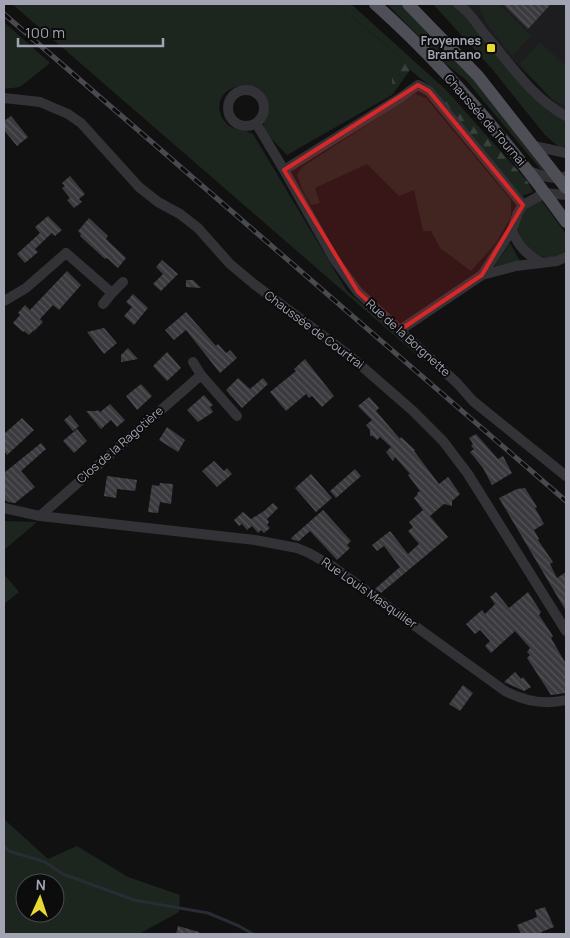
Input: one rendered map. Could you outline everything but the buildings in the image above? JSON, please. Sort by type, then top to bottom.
[{"type":"main road","name":"Chaussée de Tournai","points":[[375,4],[398,24],[442,70],[529,172],[566,222]]},
{"type":"main road","name":"Chaussée de Tournai","points":[[408,4],[478,76],[564,181]]},
{"type":"street","points":[[464,5],[477,24],[534,93],[550,107],[566,116]]},
{"type":"street","points":[[284,170],[418,85],[429,92],[523,204]]},
{"type":"street","name":"Chaussée de Courtrai","points":[[4,98],[40,102],[68,114],[81,123],[139,187],[198,228],[230,264],[350,356],[414,411],[443,441],[468,474],[566,631]]},
{"type":"street","name":"Rue de la Borgnette","points":[[256,123],[334,259],[358,292],[473,400],[566,476]]},
{"type":"street","points":[[534,146],[566,153]]},
{"type":"street","points":[[529,172],[564,181]]},
{"type":"street","points":[[482,275],[512,230],[523,204],[545,193],[566,195]]},
{"type":"street","points":[[512,230],[521,248],[542,263]]},
{"type":"street","points":[[4,301],[26,288],[66,253],[112,293]]},
{"type":"street","points":[[400,330],[482,275],[516,266],[563,261]]},
{"type":"street","points":[[103,304],[123,282]]},
{"type":"street","points":[[193,362],[201,375],[237,416]]},
{"type":"street","name":"Clos de la Ragotière","points":[[40,516],[201,375]]},
{"type":"street","name":"Rue Louis Masquilier","points":[[4,508],[40,516],[237,538],[296,548],[332,566],[505,690],[528,700],[543,702],[566,700]]},
{"type":"highlighted area","points":[[418,85],[429,91],[523,205],[482,275],[400,330],[358,292],[284,170]]},
{"type":"shaded area","points":[[458,4],[566,4],[566,110],[558,106]]},
{"type":"green space","points":[[12,4],[338,4],[404,61],[392,75],[392,95],[287,155],[265,132],[263,120],[266,111],[265,99],[257,87],[233,88],[224,94],[219,104],[219,109],[227,124],[233,128],[253,134],[347,291],[421,354],[425,362]]},
{"type":"green space","points":[[338,4],[351,4],[446,90],[528,182],[533,192],[522,196],[429,85],[410,70],[392,95],[392,75],[403,60]]},
{"type":"green space","points":[[387,4],[400,4],[473,79],[546,169],[544,171],[542,171],[466,80],[446,64]]},
{"type":"green space","points":[[433,4],[454,4],[531,96],[566,120],[566,147],[559,147],[545,135],[492,69]]},
{"type":"green space","points":[[478,4],[499,4],[531,36],[512,56],[486,23]]},
{"type":"green space","points":[[4,22],[50,63],[20,87],[4,89]]},
{"type":"green space","points":[[540,42],[566,66],[566,107],[552,99],[520,64]]},
{"type":"green space","points":[[415,94],[426,98],[511,200],[511,217],[496,243],[471,271],[440,248],[431,231],[423,231],[414,190],[399,196],[367,164],[315,188],[320,203],[311,205],[297,175],[302,167]]},
{"type":"green space","points":[[539,200],[542,201],[566,234],[566,251],[560,255],[547,257],[535,254],[529,250],[521,238],[518,227],[525,208]]},
{"type":"green space","points":[[510,243],[520,261],[495,266],[495,265]]},
{"type":"green space","points":[[6,521],[37,522],[4,550],[4,523]]},
{"type":"green space","points":[[4,574],[19,592],[4,604]]},
{"type":"green space","points":[[4,819],[48,859],[77,846],[128,877],[180,895],[179,912],[139,934],[4,934]]},
{"type":"waterway","points":[[4,846],[9,851],[45,862],[63,874],[134,900],[208,913],[253,934]]},
{"type":"railway","points":[[4,14],[566,501]]},
{"type":"place","name":"Froyennes Brantano","points":[[491,48]]}]
